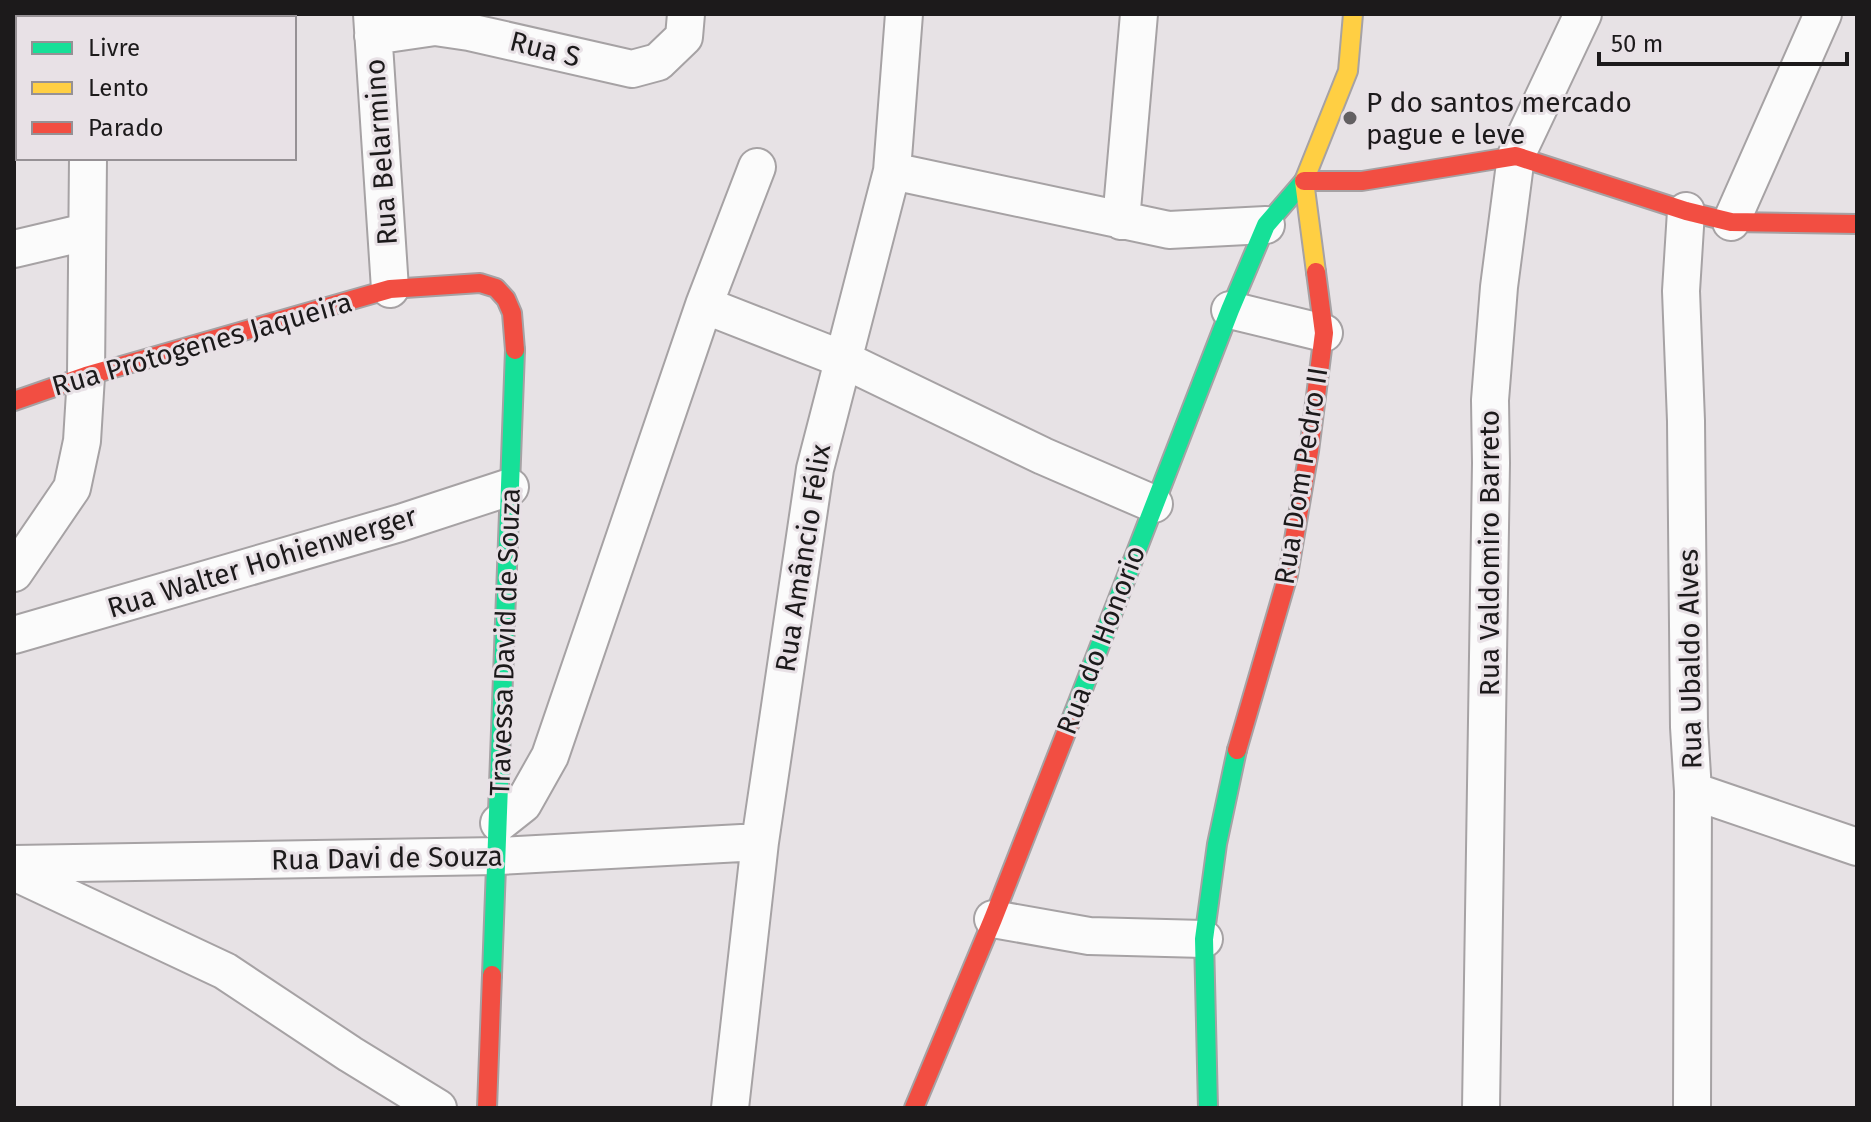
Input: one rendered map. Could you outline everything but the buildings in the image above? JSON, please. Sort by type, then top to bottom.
[{"type":"street","name":"Rua S","points":[[372,25],[527,29],[632,69],[658,62],[684,37],[686,14]]},
{"type":"street","name":"Rua Amâncio Félix","points":[[730,1108],[760,842],[815,469],[892,171],[904,14]]},
{"type":"street","points":[[1121,221],[1139,14]]},
{"type":"street","name":"Rua Dom Pedro II","points":[[1208,1108],[1204,939],[1217,844],[1238,745],[1288,575],[1309,451],[1324,333],[1304,181],[1348,71],[1353,14]]},
{"type":"street","name":"Rua Valdomiro Barreto","points":[[1481,1108],[1490,400],[1499,287],[1516,156],[1583,14]]},
{"type":"street","points":[[1731,222],[1823,14]]},
{"type":"street","name":"Rua Belarmino","points":[[372,25],[390,289]]},
{"type":"street","points":[[1304,181],[1362,181],[1516,156],[1686,211],[1731,222],[1857,224]]},
{"type":"street","points":[[14,573],[72,488],[82,441],[86,376],[88,160]]},
{"type":"street","points":[[499,839],[550,756],[704,305],[757,167]]},
{"type":"street","points":[[892,171],[1169,230],[1266,225]]},
{"type":"street","name":"Rua do Honorio","points":[[914,1108],[993,919],[1230,310],[1266,225],[1304,181]]},
{"type":"street","name":"Rua Ubaldo Alves","points":[[1686,211],[1681,291],[1686,421],[1689,727],[1693,791],[1692,1108]]},
{"type":"street","points":[[14,249],[86,232]]},
{"type":"street","name":"Travessa David de Souza","points":[[390,289],[480,283],[496,288],[506,299],[512,313],[515,356],[487,1108]]},
{"type":"street","name":"Rua Protogenes Jaqueira","points":[[14,401],[86,376],[390,289]]},
{"type":"street","points":[[704,305],[842,359],[1043,456],[1154,504]]},
{"type":"street","points":[[1230,310],[1324,333]]},
{"type":"street","name":"Rua Walter Hohienwerger","points":[[14,635],[510,487]]},
{"type":"street","points":[[1693,791],[1857,847]]},
{"type":"street","name":"Rua Davi de Souza","points":[[14,864],[499,839],[760,842]]},
{"type":"street","points":[[14,872],[225,971],[438,1108]]},
{"type":"street","points":[[993,919],[1089,936],[1204,939]]},
{"type":"traffic: fast","points":[[1071,720],[1266,225],[1304,181]]},
{"type":"traffic: fast","points":[[492,975],[515,350]]},
{"type":"traffic: fast","points":[[1208,1108],[1204,939],[1217,844],[1237,750]]},
{"type":"traffic: slow","points":[[1316,272],[1304,181],[1348,71],[1353,14]]},
{"type":"traffic: jam","points":[[1304,181],[1362,181],[1516,156],[1686,211],[1731,222],[1857,224]]},
{"type":"traffic: jam","points":[[1237,750],[1288,575],[1309,451],[1324,333],[1316,272]]},
{"type":"traffic: jam","points":[[14,401],[86,376],[390,289],[480,283],[496,288],[506,299],[512,313],[515,350]]},
{"type":"traffic: jam","points":[[914,1108],[1071,720]]},
{"type":"traffic: jam","points":[[487,1108],[492,975]]},
{"type":"place","name":"P do santos mercado pague e leve","points":[[1350,118]]}]
